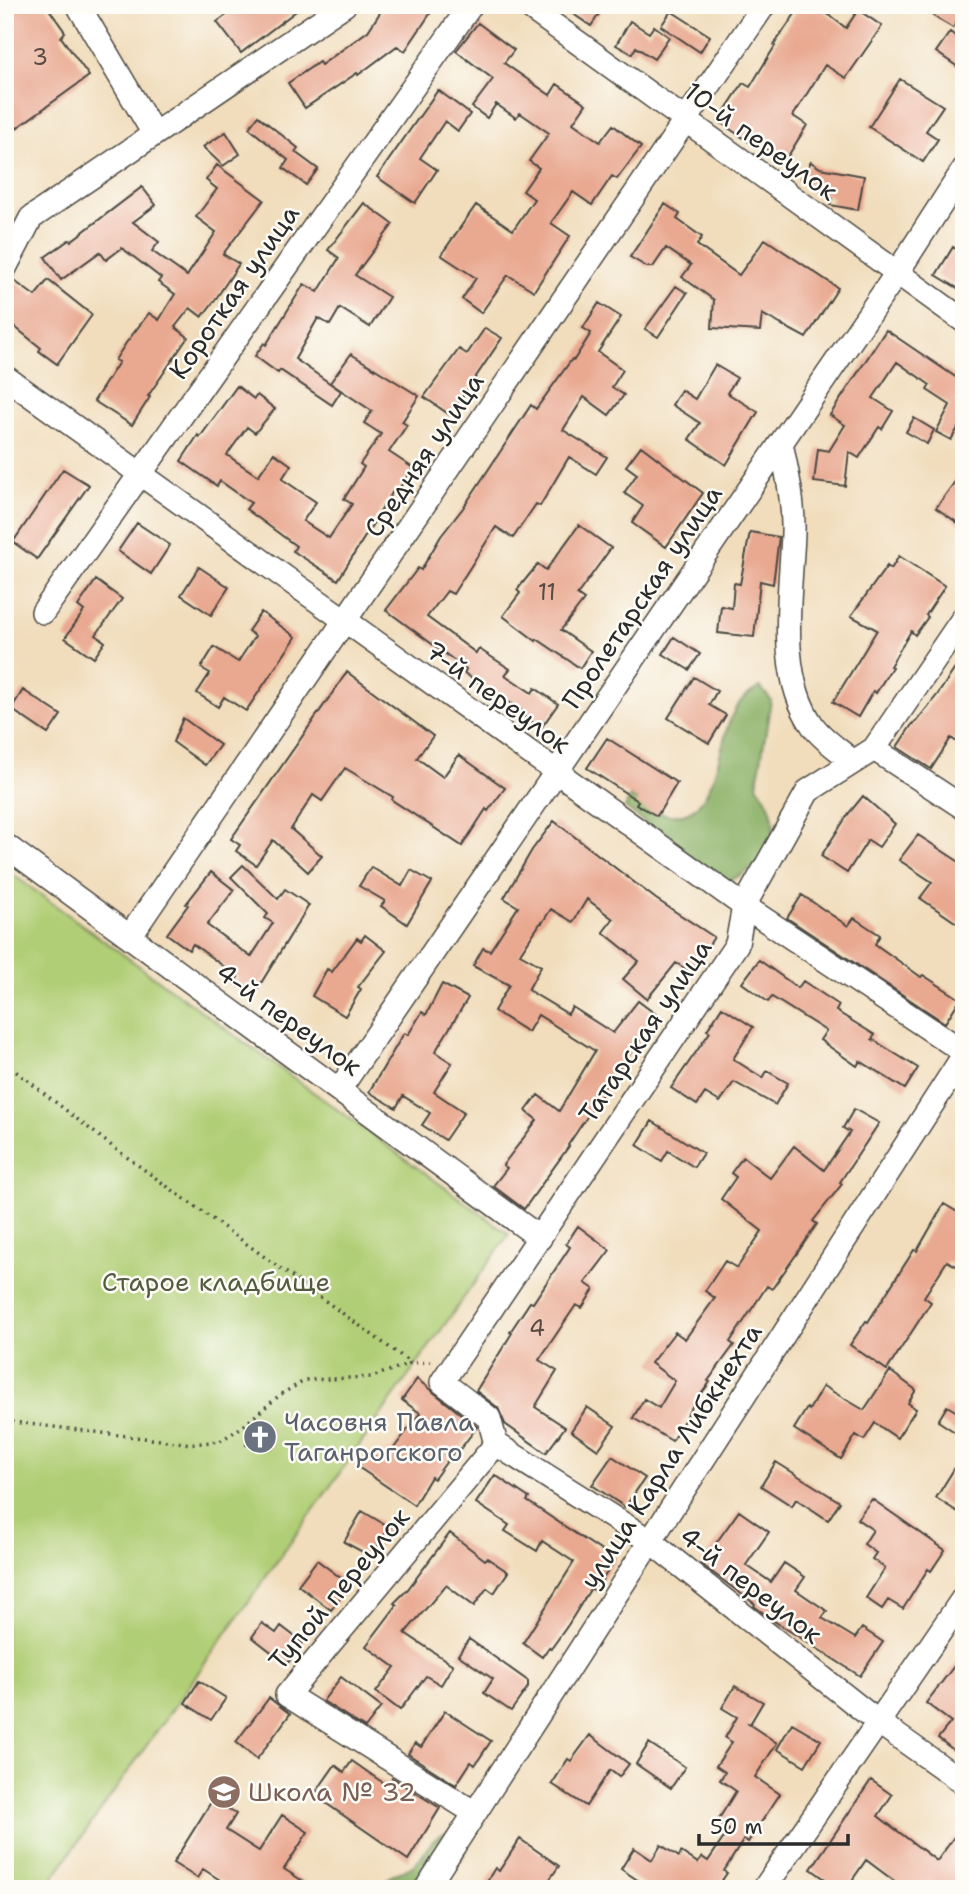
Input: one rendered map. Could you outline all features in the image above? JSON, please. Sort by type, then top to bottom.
[{"type":"street","points":[[78,5],[154,134]]},
{"type":"street","points":[[5,268],[31,218],[344,5]]},
{"type":"street","name":"Короткая улица","points":[[43,612],[471,5]]},
{"type":"street","name":"10-й переулок","points":[[526,5],[964,321]]},
{"type":"street","name":"Средняя улица","points":[[130,936],[764,5]]},
{"type":"street","name":"Пролетарская улица","points":[[339,1090],[897,273],[964,169]]},
{"type":"street","name":"7-й переулок","points":[[5,377],[744,906],[964,1054]]},
{"type":"street","points":[[781,443],[789,484],[793,530],[787,610],[790,657],[799,698],[814,727],[853,762]]},
{"type":"street","name":"Татарская улица","points":[[447,1374],[737,944],[744,906],[808,791],[874,749],[964,617]]},
{"type":"street","points":[[874,749],[964,808]]},
{"type":"street","name":"4-й переулок","points":[[5,845],[540,1238]]},
{"type":"street","name":"улица Карла Либкнехта","points":[[426,1889],[964,1054]]},
{"type":"street","points":[[447,1374],[489,1418],[496,1444]]},
{"type":"street","name":"4-й переулок","points":[[496,1444],[650,1541],[878,1722],[964,1783]]},
{"type":"street","name":"Тупой переулок","points":[[475,1813],[287,1695],[496,1444]]},
{"type":"street","points":[[764,1889],[964,1597]]},
{"type":"path","points":[[5,1063],[117,1150],[411,1363]]},
{"type":"path","points":[[5,1421],[192,1444],[220,1441],[242,1427],[281,1394],[306,1380],[372,1377],[411,1363],[435,1361],[447,1374]]},
{"type":"green space","points":[[760,687],[771,700],[757,785],[772,814],[771,841],[756,864],[728,881],[625,808],[630,797],[657,812],[675,815],[690,811],[701,802],[715,772],[736,708],[746,696]]},
{"type":"green space","name":"Старое кладбище","points":[[5,869],[509,1234],[45,1889],[5,1889]]},
{"type":"green space","points":[[451,1831],[466,1851],[442,1889],[381,1889],[392,1875],[411,1867],[432,1842]]},
{"type":"building","points":[[5,5],[46,5],[65,32],[61,37],[89,76],[11,132],[5,123]]},
{"type":"building","points":[[240,5],[304,5],[241,53],[217,22]]},
{"type":"building","points":[[385,5],[436,5],[405,51],[397,46],[358,75],[357,73],[305,108],[288,83],[319,62],[321,65],[368,31]]},
{"type":"building","points":[[560,5],[605,5],[591,26]]},
{"type":"building","points":[[801,5],[816,5],[846,28],[858,10],[882,26],[846,78],[825,65],[793,116],[807,125],[785,161],[759,144],[757,147],[718,121],[743,83],[750,87]]},
{"type":"building","points":[[940,5],[964,5],[964,10],[953,28],[933,16]]},
{"type":"building","points":[[671,11],[710,36],[700,52],[661,26]]},
{"type":"building","points":[[630,21],[649,33],[654,26],[669,37],[654,59],[636,47],[632,54],[616,45]]},
{"type":"building","points":[[478,23],[514,50],[504,63],[550,95],[557,84],[586,104],[573,123],[600,142],[613,125],[641,147],[617,179],[612,176],[592,205],[573,192],[551,223],[570,236],[534,291],[508,275],[481,313],[462,299],[476,278],[441,255],[476,205],[513,230],[534,199],[523,191],[539,168],[529,161],[549,133],[520,113],[516,118],[496,104],[487,118],[472,107],[493,79],[456,51]]},
{"type":"building","points":[[950,32],[964,42],[964,71],[936,52]]},
{"type":"building","points":[[900,79],[943,106],[926,131],[938,139],[923,162],[869,127]]},
{"type":"building","points":[[438,90],[470,114],[458,131],[445,121],[420,158],[437,170],[415,203],[377,177]]},
{"type":"building","points":[[258,116],[298,148],[295,152],[318,169],[306,185],[283,168],[288,160],[249,128]]},
{"type":"building","points":[[226,132],[240,154],[223,166],[203,147]]},
{"type":"building","points":[[811,162],[820,168],[864,176],[858,210],[830,205],[832,198],[801,178]]},
{"type":"building","points":[[217,165],[264,200],[223,254],[239,264],[217,297],[202,317],[190,308],[175,327],[188,337],[132,425],[94,401],[119,362],[115,360],[126,343],[149,313],[159,320],[175,294],[158,282],[161,278],[122,248],[106,260],[100,252],[61,280],[45,257],[71,241],[142,187],[156,205],[133,222],[159,242],[152,251],[187,276],[216,232],[196,217],[217,189],[206,180]]},
{"type":"building","points":[[364,203],[393,224],[355,275],[389,297],[370,327],[340,308],[330,325],[318,318],[295,359],[341,391],[332,405],[255,356],[264,343],[266,345],[304,284],[318,292],[339,258],[328,250]]},
{"type":"building","points":[[665,204],[680,214],[677,219],[702,237],[697,245],[739,275],[765,239],[838,288],[806,338],[762,314],[760,331],[712,328],[714,300],[682,277],[691,265],[666,248],[653,267],[647,267],[630,257]]},
{"type":"building","points":[[953,247],[964,254],[964,292],[936,275]]},
{"type":"building","points":[[13,280],[35,296],[48,280],[92,315],[57,364],[5,319],[5,282]]},
{"type":"building","points":[[676,286],[687,293],[658,337],[645,329]]},
{"type":"building","points":[[599,303],[621,317],[598,352],[623,370],[612,387],[624,395],[609,415],[584,397],[563,430],[607,457],[596,474],[569,457],[540,506],[536,504],[513,538],[496,527],[453,594],[447,591],[427,617],[476,653],[479,649],[510,669],[505,675],[532,693],[535,688],[558,704],[541,728],[519,713],[521,710],[464,673],[466,669],[386,610],[418,568],[421,570],[441,536],[463,508],[531,405],[536,409],[572,359],[574,360],[591,333],[583,328]]},
{"type":"building","points":[[485,328],[502,338],[450,415],[424,397],[459,349],[467,354]]},
{"type":"building","points":[[886,330],[963,382],[964,380],[964,418],[951,440],[936,432],[950,405],[927,390],[930,385],[897,362],[873,398],[893,411],[859,458],[849,452],[845,486],[814,482],[818,449],[829,451],[845,425],[830,415]]},
{"type":"building","points":[[351,354],[419,396],[402,422],[407,425],[389,452],[413,468],[398,490],[395,488],[338,580],[293,551],[296,546],[246,509],[251,503],[220,481],[217,486],[181,461],[237,386],[254,399],[257,395],[275,409],[255,433],[247,427],[227,455],[258,476],[274,453],[291,465],[282,479],[316,502],[303,521],[329,538],[352,504],[344,499],[364,467],[360,464],[381,434],[364,423],[372,411],[330,383]]},
{"type":"building","points":[[715,365],[737,378],[727,393],[758,412],[726,465],[689,439],[700,423],[672,405],[681,390],[695,399]]},
{"type":"building","points":[[914,418],[934,430],[927,444],[906,432]]},
{"type":"building","points":[[641,446],[703,493],[666,547],[632,523],[643,506],[624,493],[637,474],[626,466]]},
{"type":"building","points":[[63,469],[89,485],[37,559],[13,542]]},
{"type":"building","points":[[964,469],[964,527],[936,508]]},
{"type":"building","points":[[137,523],[170,545],[151,574],[118,551]]},
{"type":"building","points":[[579,525],[611,548],[577,595],[584,600],[561,630],[591,651],[580,668],[537,639],[536,641],[503,616],[520,593],[517,590],[538,564],[546,570]]},
{"type":"building","points":[[750,532],[779,537],[773,584],[760,581],[754,637],[718,633],[721,606],[732,608],[734,583],[740,584]]},
{"type":"building","points":[[899,556],[945,586],[915,635],[911,631],[876,693],[873,691],[858,717],[833,702],[877,630],[851,616],[887,566],[891,569]]},
{"type":"building","points":[[199,567],[229,587],[211,615],[181,595]]},
{"type":"building","points":[[96,580],[122,599],[96,635],[105,642],[94,658],[65,638],[84,611],[78,606]]},
{"type":"building","points":[[261,612],[296,637],[246,711],[224,697],[218,707],[197,693],[210,673],[201,668],[214,647],[238,662],[255,636],[248,631]]},
{"type":"building","points":[[674,637],[700,654],[689,670],[663,654]]},
{"type":"building","points":[[964,655],[964,747],[951,738],[931,769],[897,747]]},
{"type":"building","points":[[347,672],[433,736],[417,758],[443,777],[459,755],[505,788],[488,811],[486,809],[462,846],[392,800],[393,797],[345,768],[322,801],[313,795],[291,829],[322,856],[308,872],[273,840],[256,865],[236,851],[240,845],[231,839]]},
{"type":"building","points":[[694,677],[717,691],[709,705],[726,715],[709,743],[668,718]]},
{"type":"building","points":[[23,690],[61,715],[48,734],[11,709]]},
{"type":"building","points":[[183,718],[220,745],[205,765],[173,742]]},
{"type":"building","points":[[607,738],[677,783],[657,816],[587,768]]},
{"type":"building","points":[[863,796],[895,824],[879,847],[868,840],[847,873],[821,856]]},
{"type":"building","points":[[554,821],[656,899],[714,937],[691,972],[676,963],[647,999],[623,979],[639,961],[603,932],[613,919],[587,899],[573,922],[551,909],[541,922],[520,954],[541,966],[528,990],[568,1014],[572,1007],[613,1033],[638,1001],[658,1016],[603,1089],[605,1090],[569,1146],[524,1209],[493,1186],[507,1168],[503,1165],[537,1120],[526,1111],[538,1095],[559,1111],[595,1051],[538,1015],[528,1032],[494,1011],[509,985],[473,966],[483,948],[490,951],[518,907],[504,898],[532,850]]},
{"type":"building","points":[[918,835],[964,865],[964,928],[920,898],[932,882],[899,860]]},
{"type":"building","points":[[243,865],[278,899],[285,889],[309,905],[253,996],[234,983],[238,977],[193,944],[189,950],[167,934],[211,872],[234,890],[207,925],[251,957],[273,923],[265,918],[268,914],[231,877]]},
{"type":"building","points":[[371,867],[402,886],[411,870],[432,882],[407,924],[381,906],[385,901],[359,886]]},
{"type":"building","points":[[802,895],[848,926],[854,918],[880,935],[875,944],[921,977],[923,975],[960,999],[945,1023],[787,918]]},
{"type":"building","points":[[365,935],[386,951],[358,987],[361,989],[345,1016],[312,996],[327,969],[332,972],[357,938],[361,941]]},
{"type":"building","points":[[759,960],[798,988],[803,981],[839,1005],[836,1011],[875,1035],[872,1039],[918,1068],[905,1089],[860,1061],[857,1066],[820,1040],[826,1031],[772,997],[768,1002],[742,983]]},
{"type":"building","points":[[442,984],[468,998],[435,1052],[452,1063],[434,1092],[464,1112],[445,1140],[422,1125],[430,1113],[403,1096],[396,1108],[369,1092],[404,1033],[408,1035],[422,1012],[426,1015]]},
{"type":"building","points":[[722,1007],[753,1027],[733,1059],[763,1078],[767,1071],[788,1083],[775,1105],[734,1082],[720,1102],[705,1093],[697,1105],[671,1088],[710,1032],[707,1030]]},
{"type":"building","points":[[854,1109],[879,1123],[840,1182],[842,1184],[813,1221],[817,1224],[798,1252],[772,1289],[767,1286],[730,1342],[734,1345],[708,1381],[710,1382],[672,1441],[633,1418],[644,1399],[659,1408],[675,1381],[651,1363],[675,1332],[685,1339],[715,1298],[705,1291],[725,1261],[737,1268],[762,1231],[721,1199],[736,1177],[731,1173],[743,1157],[770,1178],[794,1146],[824,1170],[850,1132],[843,1128]]},
{"type":"building","points":[[652,1121],[703,1153],[694,1167],[668,1151],[662,1161],[637,1145]]},
{"type":"building","points":[[944,1204],[964,1216],[964,1270],[947,1261],[924,1297],[931,1302],[887,1370],[850,1345],[914,1250],[917,1251]]},
{"type":"building","points":[[578,1226],[610,1250],[585,1283],[594,1289],[582,1308],[576,1305],[539,1360],[557,1371],[535,1407],[565,1427],[546,1453],[505,1424],[498,1408],[476,1391],[512,1333],[510,1332],[570,1247],[566,1244]]},
{"type":"building","points":[[890,1371],[916,1390],[908,1403],[916,1409],[897,1438],[875,1423],[864,1440],[856,1435],[841,1459],[794,1429],[823,1386],[864,1410]]},
{"type":"building","points":[[417,1379],[477,1427],[458,1452],[455,1450],[434,1479],[431,1477],[414,1505],[358,1467],[367,1452],[381,1461],[420,1413],[402,1400]]},
{"type":"building","points":[[947,1406],[964,1416],[964,1438],[938,1421]]},
{"type":"building","points":[[587,1407],[615,1426],[598,1450],[571,1431]]},
{"type":"building","name":"Часовня Павла Таганрогского","points":[[248,1427],[273,1429],[271,1448],[246,1445]]},
{"type":"building","points":[[964,1453],[964,1516],[936,1498]]},
{"type":"building","points":[[612,1456],[645,1478],[625,1507],[592,1485]]},
{"type":"building","points":[[776,1462],[840,1502],[828,1520],[796,1499],[792,1506],[761,1486]]},
{"type":"building","points":[[495,1475],[529,1498],[527,1501],[615,1560],[595,1591],[591,1588],[551,1649],[549,1647],[542,1657],[523,1643],[574,1562],[542,1541],[537,1551],[505,1531],[509,1525],[476,1503]]},
{"type":"building","points":[[872,1499],[945,1550],[931,1571],[928,1569],[903,1609],[888,1600],[882,1609],[866,1598],[885,1568],[872,1559],[876,1553],[864,1544],[873,1530],[857,1519]]},
{"type":"building","points":[[362,1511],[389,1527],[372,1557],[344,1542]]},
{"type":"building","points":[[739,1511],[769,1532],[746,1565],[771,1582],[784,1563],[805,1577],[796,1590],[827,1611],[822,1618],[855,1638],[862,1628],[883,1642],[860,1676],[774,1621],[701,1564]]},
{"type":"building","points":[[450,1533],[485,1560],[487,1558],[508,1572],[494,1593],[487,1588],[474,1606],[446,1585],[405,1633],[453,1665],[441,1685],[426,1676],[400,1710],[376,1692],[395,1667],[366,1646],[397,1605],[394,1603],[408,1589]]},
{"type":"building","points":[[317,1560],[350,1585],[331,1610],[298,1585]]},
{"type":"building","points":[[262,1623],[276,1633],[281,1626],[303,1643],[287,1664],[252,1637]]},
{"type":"building","points":[[469,1639],[528,1681],[528,1687],[511,1711],[484,1693],[493,1679],[458,1655]]},
{"type":"building","points":[[964,1653],[964,1758],[938,1738],[951,1722],[926,1703]]},
{"type":"building","points":[[341,1677],[381,1707],[365,1728],[323,1701]]},
{"type":"building","points":[[199,1681],[226,1698],[211,1720],[185,1703]]},
{"type":"building","points":[[735,1686],[763,1702],[750,1724],[747,1723],[777,1743],[755,1777],[780,1794],[748,1842],[744,1839],[716,1889],[651,1889],[621,1869],[634,1848],[652,1860],[661,1845],[679,1857],[681,1852],[698,1863],[702,1857],[708,1861],[729,1830],[717,1822],[736,1791],[720,1780],[725,1772],[716,1766],[732,1742],[725,1738],[737,1717],[722,1708]]},
{"type":"building","points":[[269,1698],[290,1714],[257,1759],[236,1742]]},
{"type":"building","points":[[445,1711],[491,1741],[475,1765],[471,1762],[456,1785],[408,1754],[415,1743],[421,1747]]},
{"type":"building","points":[[792,1723],[821,1740],[805,1766],[777,1749]]},
{"type":"building","points":[[590,1735],[629,1764],[619,1777],[610,1770],[586,1806],[552,1784],[568,1759],[571,1761]]},
{"type":"building","points":[[649,1743],[685,1767],[671,1788],[636,1764]]},
{"type":"building","points":[[352,1761],[388,1785],[392,1778],[440,1808],[408,1860],[314,1795],[335,1765],[344,1772]]},
{"type":"building","points":[[871,1780],[892,1795],[878,1816],[937,1861],[954,1837],[964,1844],[964,1889],[905,1889],[866,1860],[846,1889],[839,1889],[811,1869]]},
{"type":"building","points":[[213,1799],[236,1814],[226,1830],[259,1851],[282,1815],[308,1832],[284,1869],[315,1889],[234,1889],[203,1869],[197,1878],[173,1863]]},
{"type":"building","points":[[520,1839],[559,1866],[543,1889],[482,1889],[495,1868],[499,1871]]},
{"type":"place","name":"Часовня Павла Таганрогского","points":[[260,1437]]},
{"type":"place","name":"Школа № 32","points":[[224,1792]]}]
